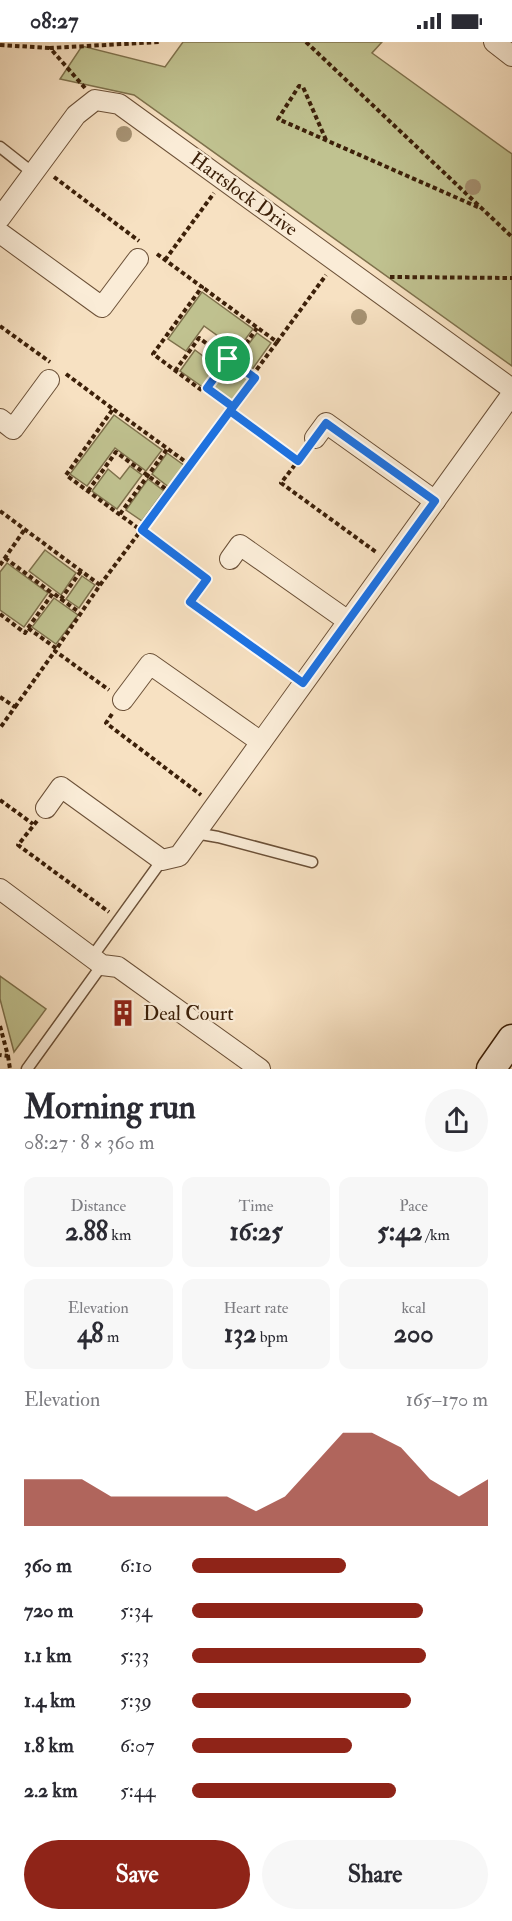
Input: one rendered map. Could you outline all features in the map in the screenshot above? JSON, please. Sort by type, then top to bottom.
[{"type":"street","points":[[494,42],[512,56]]},
{"type":"street","name":"Hartslock Drive","points":[[0,218],[76,115],[95,100],[119,104],[512,389]]},
{"type":"street","points":[[0,233],[102,307],[142,253]]},
{"type":"street","points":[[0,419],[13,429],[49,380]]},
{"type":"street","points":[[46,808],[61,787],[162,860],[179,856],[512,394]]},
{"type":"street","points":[[315,438],[326,423],[435,501]]},
{"type":"street","points":[[230,559],[240,545],[348,621]]},
{"type":"street","points":[[123,700],[150,664],[261,742]]},
{"type":"street","points":[[0,889],[97,961],[118,967],[251,1067]]},
{"type":"street","points":[[491,1069],[512,1039]]},
{"type":"lane","points":[[0,147],[36,169]]},
{"type":"lane","points":[[195,833],[312,862]]},
{"type":"lane","points":[[27,1069],[97,961],[119,919],[162,860]]},
{"type":"path","points":[[0,45],[50,48],[159,42]]},
{"type":"path","points":[[306,42],[512,237]]},
{"type":"path","points":[[50,48],[79,81]]},
{"type":"path","points":[[326,140],[303,87],[299,86],[278,119],[480,208]]},
{"type":"path","points":[[36,169],[142,253],[165,260],[277,342]]},
{"type":"path","points":[[165,260],[224,180]]},
{"type":"path","points":[[252,376],[335,261]]},
{"type":"path","points":[[359,278],[512,278]]},
{"type":"path","points":[[202,287],[153,354],[175,371],[204,392],[257,328]]},
{"type":"path","points":[[0,326],[190,465]]},
{"type":"path","points":[[0,728],[82,614],[80,612],[255,378],[199,338],[175,371]]},
{"type":"path","points":[[207,388],[298,461]]},
{"type":"path","points":[[113,409],[66,475],[207,579],[190,602],[303,683]]},
{"type":"path","points":[[315,438],[281,483],[390,562]]},
{"type":"path","points":[[120,514],[167,449]]},
{"type":"path","points":[[88,491],[116,452],[170,492]]},
{"type":"path","points":[[0,511],[100,585]]},
{"type":"path","points":[[0,565],[25,529]]},
{"type":"path","points":[[5,558],[80,612]]},
{"type":"path","points":[[61,599],[81,571]]},
{"type":"path","points":[[0,614],[25,633],[53,593]]},
{"type":"path","points":[[28,628],[123,700],[106,723],[215,805]]},
{"type":"path","points":[[0,697],[15,707]]},
{"type":"path","points":[[0,800],[34,825]]},
{"type":"path","points":[[46,808],[18,845],[119,919]]},
{"type":"path","points":[[0,1026],[10,1069]]},
{"type":"path","points":[[0,1055],[8,1056]]},
{"type":"green space","points":[[183,42],[382,42],[372,53],[512,154],[512,366],[134,95],[60,79],[82,46],[165,67]]},
{"type":"green space","points":[[202,292],[253,329],[232,357],[217,346],[222,339],[204,326],[186,351],[168,339]]},
{"type":"green space","points":[[257,333],[271,343],[251,371],[236,361]]},
{"type":"green space","points":[[195,350],[207,359],[213,352],[224,360],[204,388],[180,371]]},
{"type":"green space","points":[[229,363],[249,378],[232,402],[211,387]]},
{"type":"green space","points":[[114,415],[162,450],[146,471],[115,448],[87,486],[70,474]]},
{"type":"green space","points":[[167,453],[185,466],[170,488],[152,474]]},
{"type":"green space","points":[[130,466],[142,475],[117,509],[92,491],[108,469],[120,479]]},
{"type":"green space","points":[[148,479],[164,491],[142,521],[126,510]]},
{"type":"green space","points":[[45,550],[76,573],[61,595],[29,571]]},
{"type":"green space","points":[[7,563],[48,593],[24,627],[0,610],[0,572]]},
{"type":"green space","points":[[82,576],[95,585],[79,608],[66,599]]},
{"type":"green space","points":[[54,598],[78,615],[56,644],[32,627]]},
{"type":"green space","points":[[0,976],[46,1009],[14,1052],[0,999]]},
{"type":"place","name":"Deal Court","points":[[123,1013]]},
{"type":"route","points":[[228,359],[207,388],[233,407],[230,411],[190,465],[142,530],[207,579],[190,602],[303,683],[435,501],[326,423],[298,461],[230,411],[255,378],[228,359]]}]
